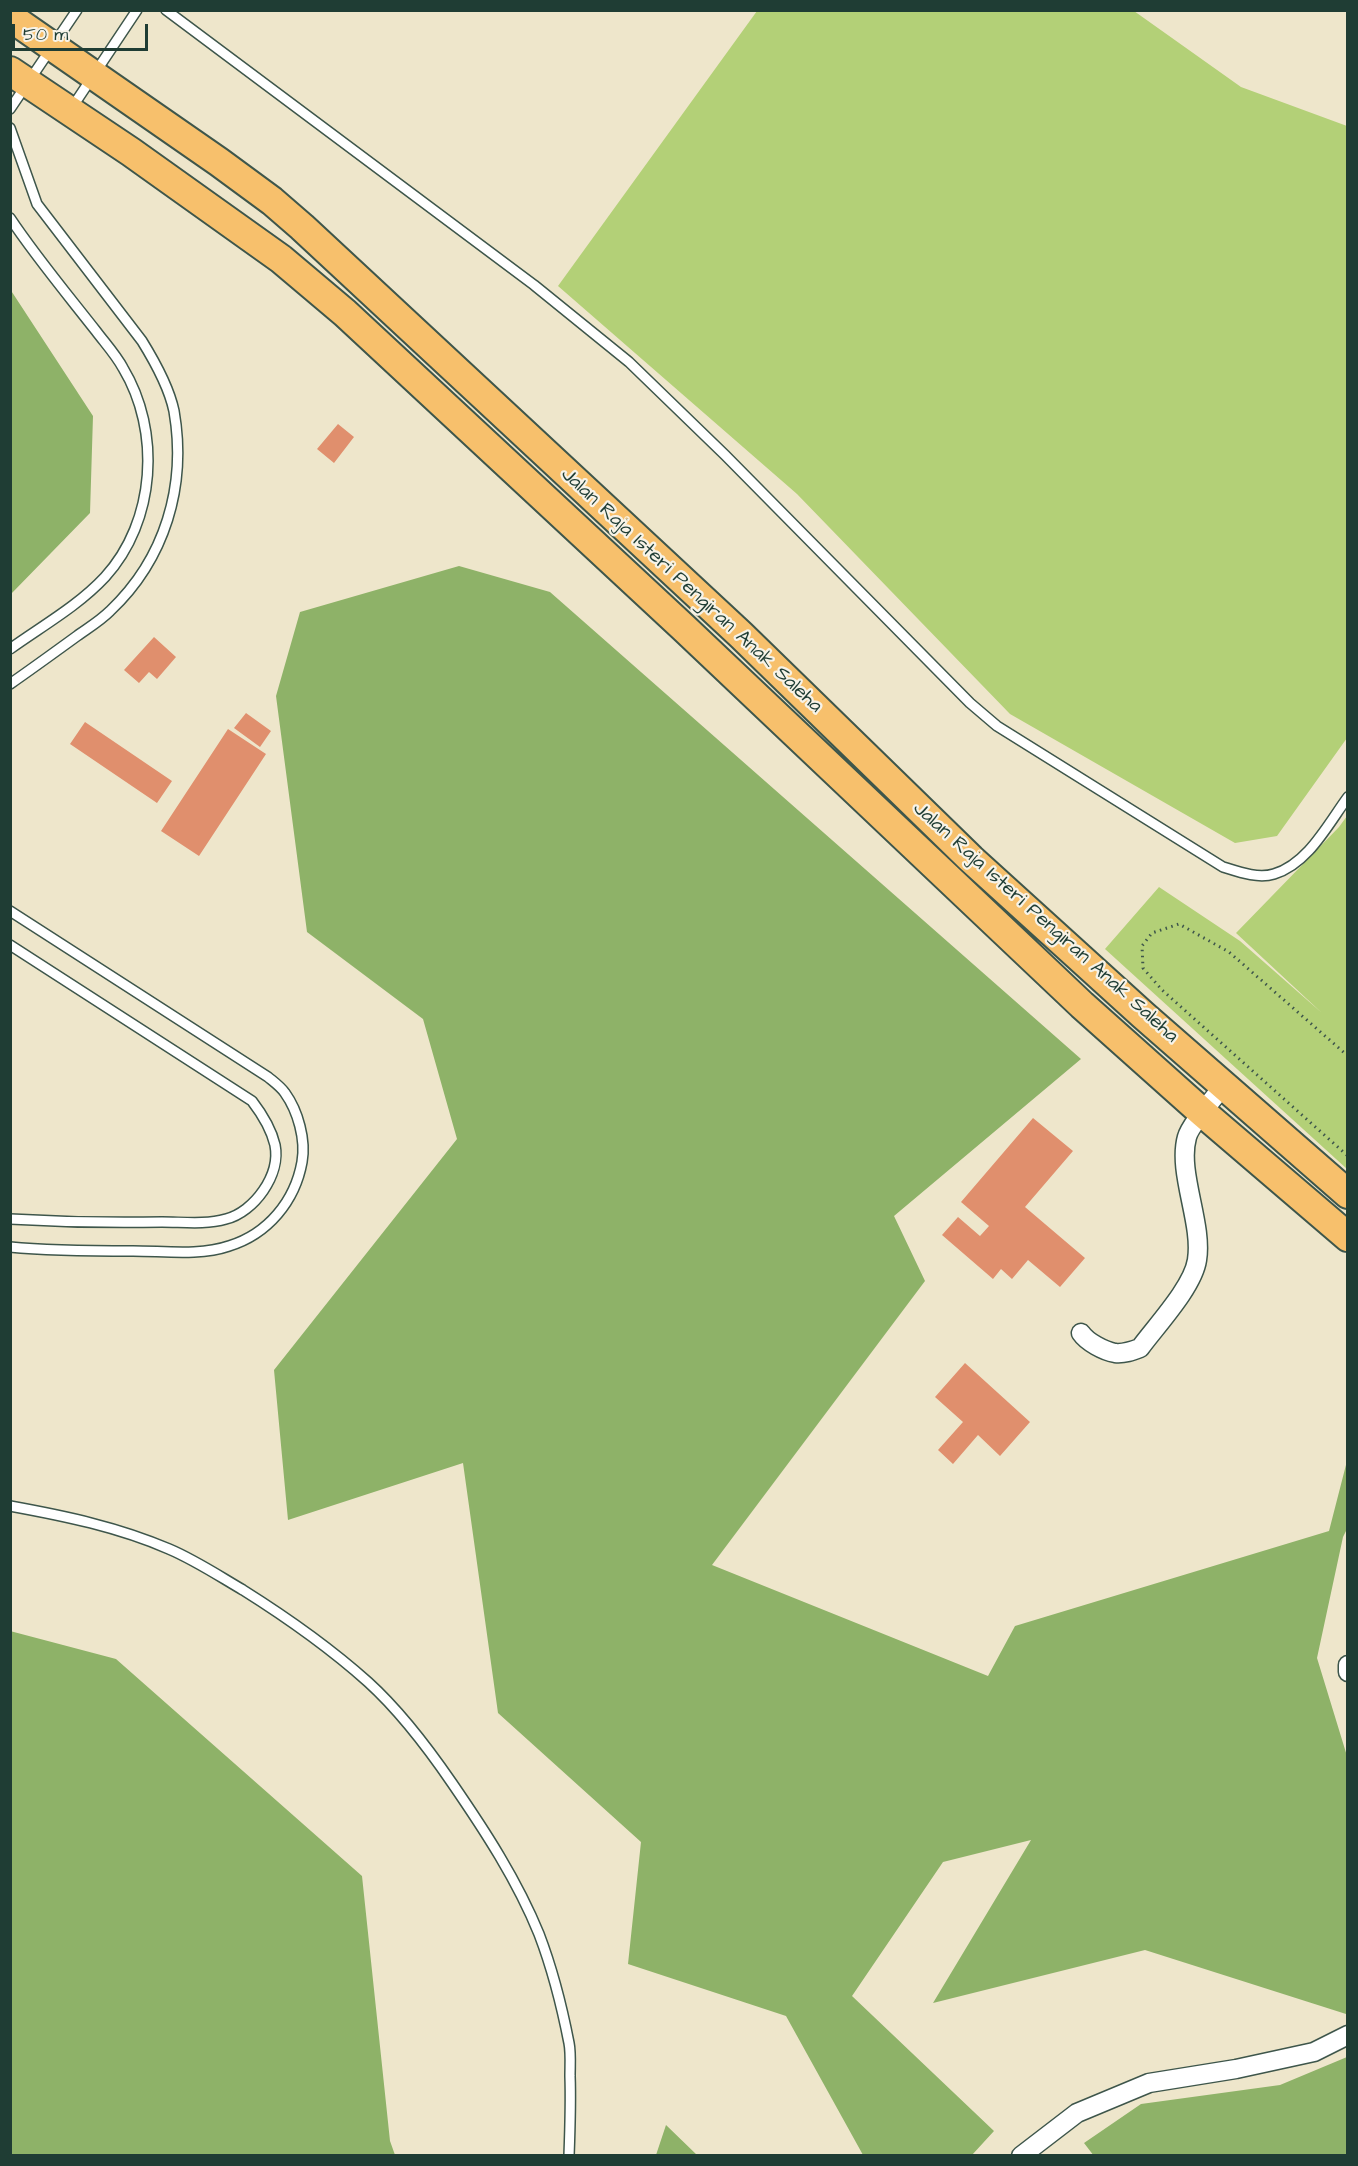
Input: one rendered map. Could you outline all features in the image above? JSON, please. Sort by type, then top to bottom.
[{"type":"main road","name":"Jalan Raja Isteri Pengiran Anak Saleha","points":[[15,20],[219,162],[272,201],[302,227],[741,635],[971,859],[1347,1194]]},
{"type":"main road","name":"Jalan Raja Isteri Pengiran Anak Saleha","points":[[20,77],[131,152],[281,259],[345,313],[684,628],[1082,1005],[1347,1237]]},
{"type":"street","points":[[1081,1333],[1086,1340],[1114,1353],[1140,1348],[1192,1279],[1197,1261],[1198,1241],[1185,1153],[1187,1135],[1224,1085]]},
{"type":"street","points":[[1347,1665],[1347,1672]]},
{"type":"street","points":[[1021,2156],[1077,2113],[1149,2083],[1236,2070],[1314,2052],[1347,2035]]},
{"type":"lane","points":[[10,109],[20,77],[53,46],[77,10]]},
{"type":"lane","points":[[69,111],[137,10]]},
{"type":"lane","points":[[166,10],[534,285],[629,362],[725,455],[970,703],[997,726],[1223,867],[1248,875],[1272,875],[1297,864],[1347,797]]},
{"type":"lane","points":[[10,128],[37,204],[142,341],[154,361],[173,410],[178,466],[175,493],[166,527],[154,556],[139,578],[109,612],[10,684]]},
{"type":"lane","points":[[10,218],[123,367],[137,396],[147,425],[148,455],[143,502],[129,540],[118,560],[83,597],[10,649]]},
{"type":"lane","points":[[10,911],[268,1077],[284,1091],[294,1110],[304,1154],[299,1179],[288,1202],[273,1220],[252,1236],[228,1247],[204,1251],[87,1252],[10,1247]]},
{"type":"lane","points":[[10,945],[252,1101],[264,1117],[275,1147],[270,1178],[262,1192],[253,1203],[228,1219],[212,1222],[122,1223],[10,1219]]},
{"type":"lane","points":[[10,1506],[115,1528],[171,1550],[218,1575],[270,1607],[369,1683],[407,1724],[436,1760],[471,1811],[508,1871],[539,1934],[569,2045],[572,2112],[569,2156]]},
{"type":"path","points":[[1347,1056],[1229,952],[1179,924],[1152,933],[1142,946],[1143,968],[1162,990],[1347,1156]]},
{"type":"green space","points":[[757,11],[1134,11],[1241,87],[1347,126],[1347,738],[1277,836],[1235,843],[1010,714],[797,494],[558,286]]},
{"type":"green space","points":[[10,289],[93,416],[90,513],[11,594]]},
{"type":"green space","points":[[459,566],[550,592],[1081,1059],[894,1216],[925,1281],[712,1565],[988,1676],[1015,1626],[1329,1531],[1347,1461],[1347,1529],[1343,1537],[1317,1658],[1347,1756],[1348,2010],[1346,2014],[1145,1950],[933,2003],[1031,1840],[943,1862],[852,1996],[994,2131],[972,2155],[863,2155],[786,2016],[628,1964],[641,1842],[498,1713],[463,1463],[288,1520],[274,1370],[457,1139],[423,1019],[307,932],[276,696],[300,612]]},
{"type":"green space","points":[[1347,816],[1347,1169],[1105,949],[1159,887],[1240,941],[1322,1013],[1236,933]]},
{"type":"green space","points":[[10,1631],[116,1659],[362,1876],[390,2141],[395,2155],[11,2155]]},
{"type":"green space","points":[[1347,2057],[1347,2155],[1094,2156],[1084,2143],[1141,2104],[1280,2085]]},
{"type":"green space","points":[[666,2125],[697,2155],[656,2155]]},
{"type":"building","points":[[338,424],[354,437],[334,463],[317,449]]},
{"type":"building","points":[[154,637],[176,657],[157,679],[149,672],[139,683],[124,670]]},
{"type":"building","points":[[246,713],[271,731],[260,747],[234,728]]},
{"type":"building","points":[[85,722],[172,781],[157,803],[70,744]]},
{"type":"building","points":[[228,729],[266,754],[199,856],[161,831]]},
{"type":"building","points":[[1033,1118],[1073,1151],[1025,1207],[1085,1258],[1060,1287],[1028,1260],[1012,1279],[1001,1269],[993,1279],[942,1235],[958,1217],[980,1236],[989,1226],[961,1202]]},
{"type":"building","points":[[965,1363],[1030,1422],[1000,1456],[978,1435],[953,1464],[938,1450],[963,1422],[935,1397]]}]
